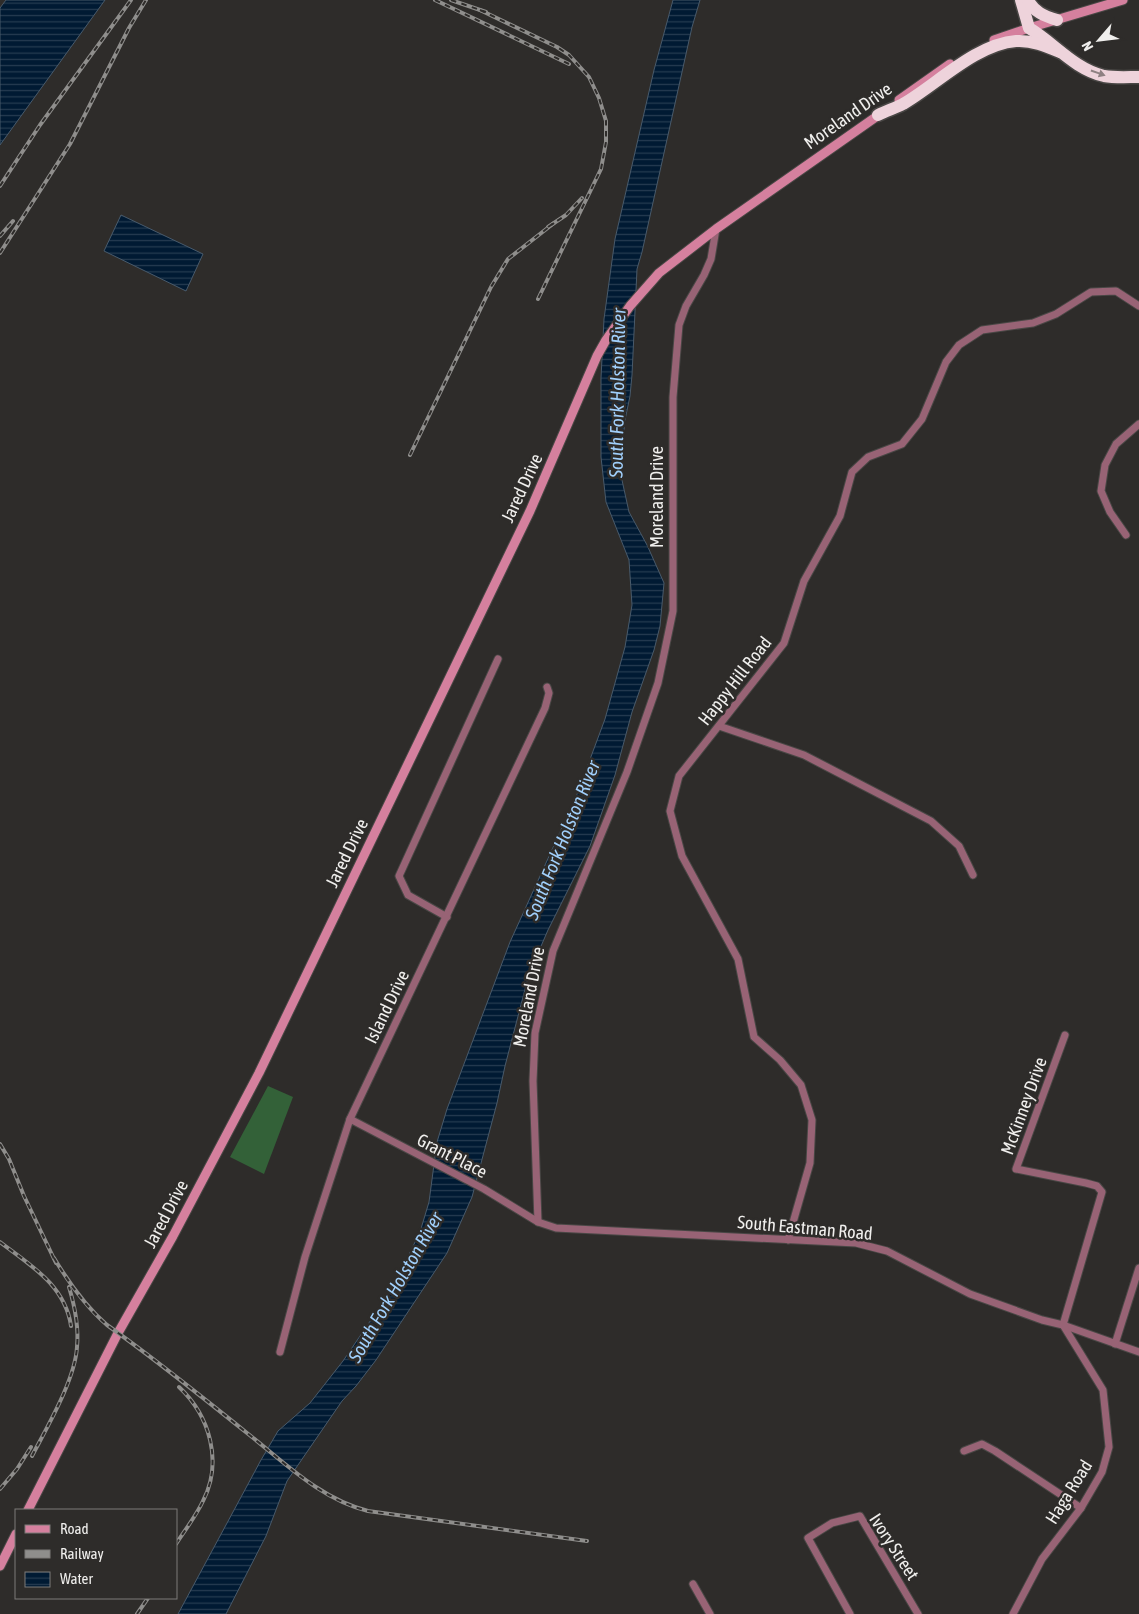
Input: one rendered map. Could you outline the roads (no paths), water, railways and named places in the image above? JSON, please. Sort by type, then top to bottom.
[{"type":"highway","points":[[1021,0],[1029,28],[1044,37],[1073,62],[1103,76],[1139,77]]},
{"type":"highway","points":[[1028,0],[1031,7],[1038,13],[1057,20]]},
{"type":"highway","points":[[878,115],[902,104],[966,60],[999,45],[1015,41],[1032,42],[1060,52]]},
{"type":"main road","name":"Moreland Drive","points":[[716,229],[963,55],[986,43],[1029,28],[1123,0]]},
{"type":"main road","name":"Jared Drive","points":[[29,1509],[119,1331],[173,1236],[259,1073],[530,511],[597,356],[630,306],[660,274],[716,229]]},
{"type":"main road","points":[[0,1566],[15,1536]]},
{"type":"street","name":"Moreland Drive","points":[[538,1222],[533,1081],[535,1033],[553,951],[626,772],[658,683],[673,611],[673,398],[678,325],[686,306],[712,259],[716,229]]},
{"type":"street","name":"Happy Hill Road","points":[[788,1240],[810,1163],[812,1120],[802,1085],[780,1060],[754,1038],[738,959],[682,856],[670,811],[679,776],[784,643],[804,581],[840,516],[852,472],[868,457],[902,444],[922,418],[946,362],[959,345],[982,330],[1033,323],[1056,314],[1091,292],[1116,291],[1139,306]]},
{"type":"street","points":[[1126,535],[1110,512],[1101,491],[1105,465],[1116,444],[1139,424]]},
{"type":"street","points":[[447,917],[408,895],[399,876],[498,659]]},
{"type":"street","name":"Island Drive","points":[[280,1352],[305,1257],[350,1119],[545,708],[549,693],[547,687]]},
{"type":"street","points":[[719,726],[804,755],[931,821],[959,846],[973,875]]},
{"type":"street","name":"McKinney Drive","points":[[1063,1325],[1102,1192],[1098,1186],[1016,1169],[1065,1035]]},
{"type":"street","name":"Grant Place","points":[[350,1119],[476,1185],[538,1222]]},
{"type":"street","name":"South Eastman Road","points":[[538,1222],[556,1228],[856,1243],[887,1251],[970,1294],[1139,1352]]},
{"type":"street","points":[[1115,1344],[1139,1268]]},
{"type":"street","name":"Haga Road","points":[[1013,1614],[1042,1559],[1081,1508],[1102,1472],[1109,1447],[1103,1390],[1063,1325]]},
{"type":"street","points":[[964,1451],[982,1444],[1081,1508]]},
{"type":"street","name":"Ivory Street","points":[[850,1614],[808,1538],[832,1523],[860,1516],[918,1614]]},
{"type":"street","points":[[693,1584],[710,1614]]},
{"type":"water","points":[[6,0],[105,0],[0,145],[0,8]]},
{"type":"water","name":"South Fork Holston River","points":[[673,0],[700,0],[692,27],[637,269],[632,375],[620,471],[629,512],[647,545],[664,583],[660,626],[654,650],[632,712],[615,775],[590,846],[548,930],[529,974],[472,1197],[447,1253],[376,1360],[342,1401],[287,1481],[266,1536],[226,1614],[178,1614],[278,1431],[310,1403],[343,1361],[392,1289],[420,1232],[429,1202],[437,1142],[447,1109],[510,942],[576,797],[605,719],[625,647],[632,605],[629,560],[606,502],[601,457],[601,378],[604,319],[615,239],[654,70]]},
{"type":"water","points":[[121,215],[203,254],[186,291],[104,251]]},
{"type":"railway","points":[[0,186],[40,125],[131,0]]},
{"type":"railway","points":[[0,253],[70,144],[129,28],[146,0]]},
{"type":"railway","points":[[435,0],[569,64]]},
{"type":"railway","points":[[451,0],[486,12]]},
{"type":"railway","points":[[480,10],[557,47],[569,55],[589,77],[599,98],[606,121],[606,142],[601,169],[538,299]]},
{"type":"railway","points":[[548,227],[566,215],[582,198]]},
{"type":"railway","points":[[0,236],[13,221]]},
{"type":"railway","points":[[410,455],[491,287],[508,259],[554,223]]},
{"type":"railway","points":[[0,1144],[9,1159],[24,1196],[56,1263]]},
{"type":"railway","points":[[0,1242],[34,1268],[54,1287],[62,1299],[71,1326]]},
{"type":"railway","points":[[54,1258],[78,1294],[107,1325],[178,1378],[303,1478],[334,1498],[368,1511],[587,1541]]},
{"type":"railway","points":[[32,1456],[66,1388],[75,1360],[77,1324],[69,1287]]},
{"type":"railway","points":[[178,1541],[203,1501],[212,1471],[210,1440],[205,1426],[199,1412],[179,1387]]},
{"type":"railway","points":[[0,1489],[17,1469],[31,1447]]},
{"type":"railway","points":[[137,1614],[147,1599]]}]
